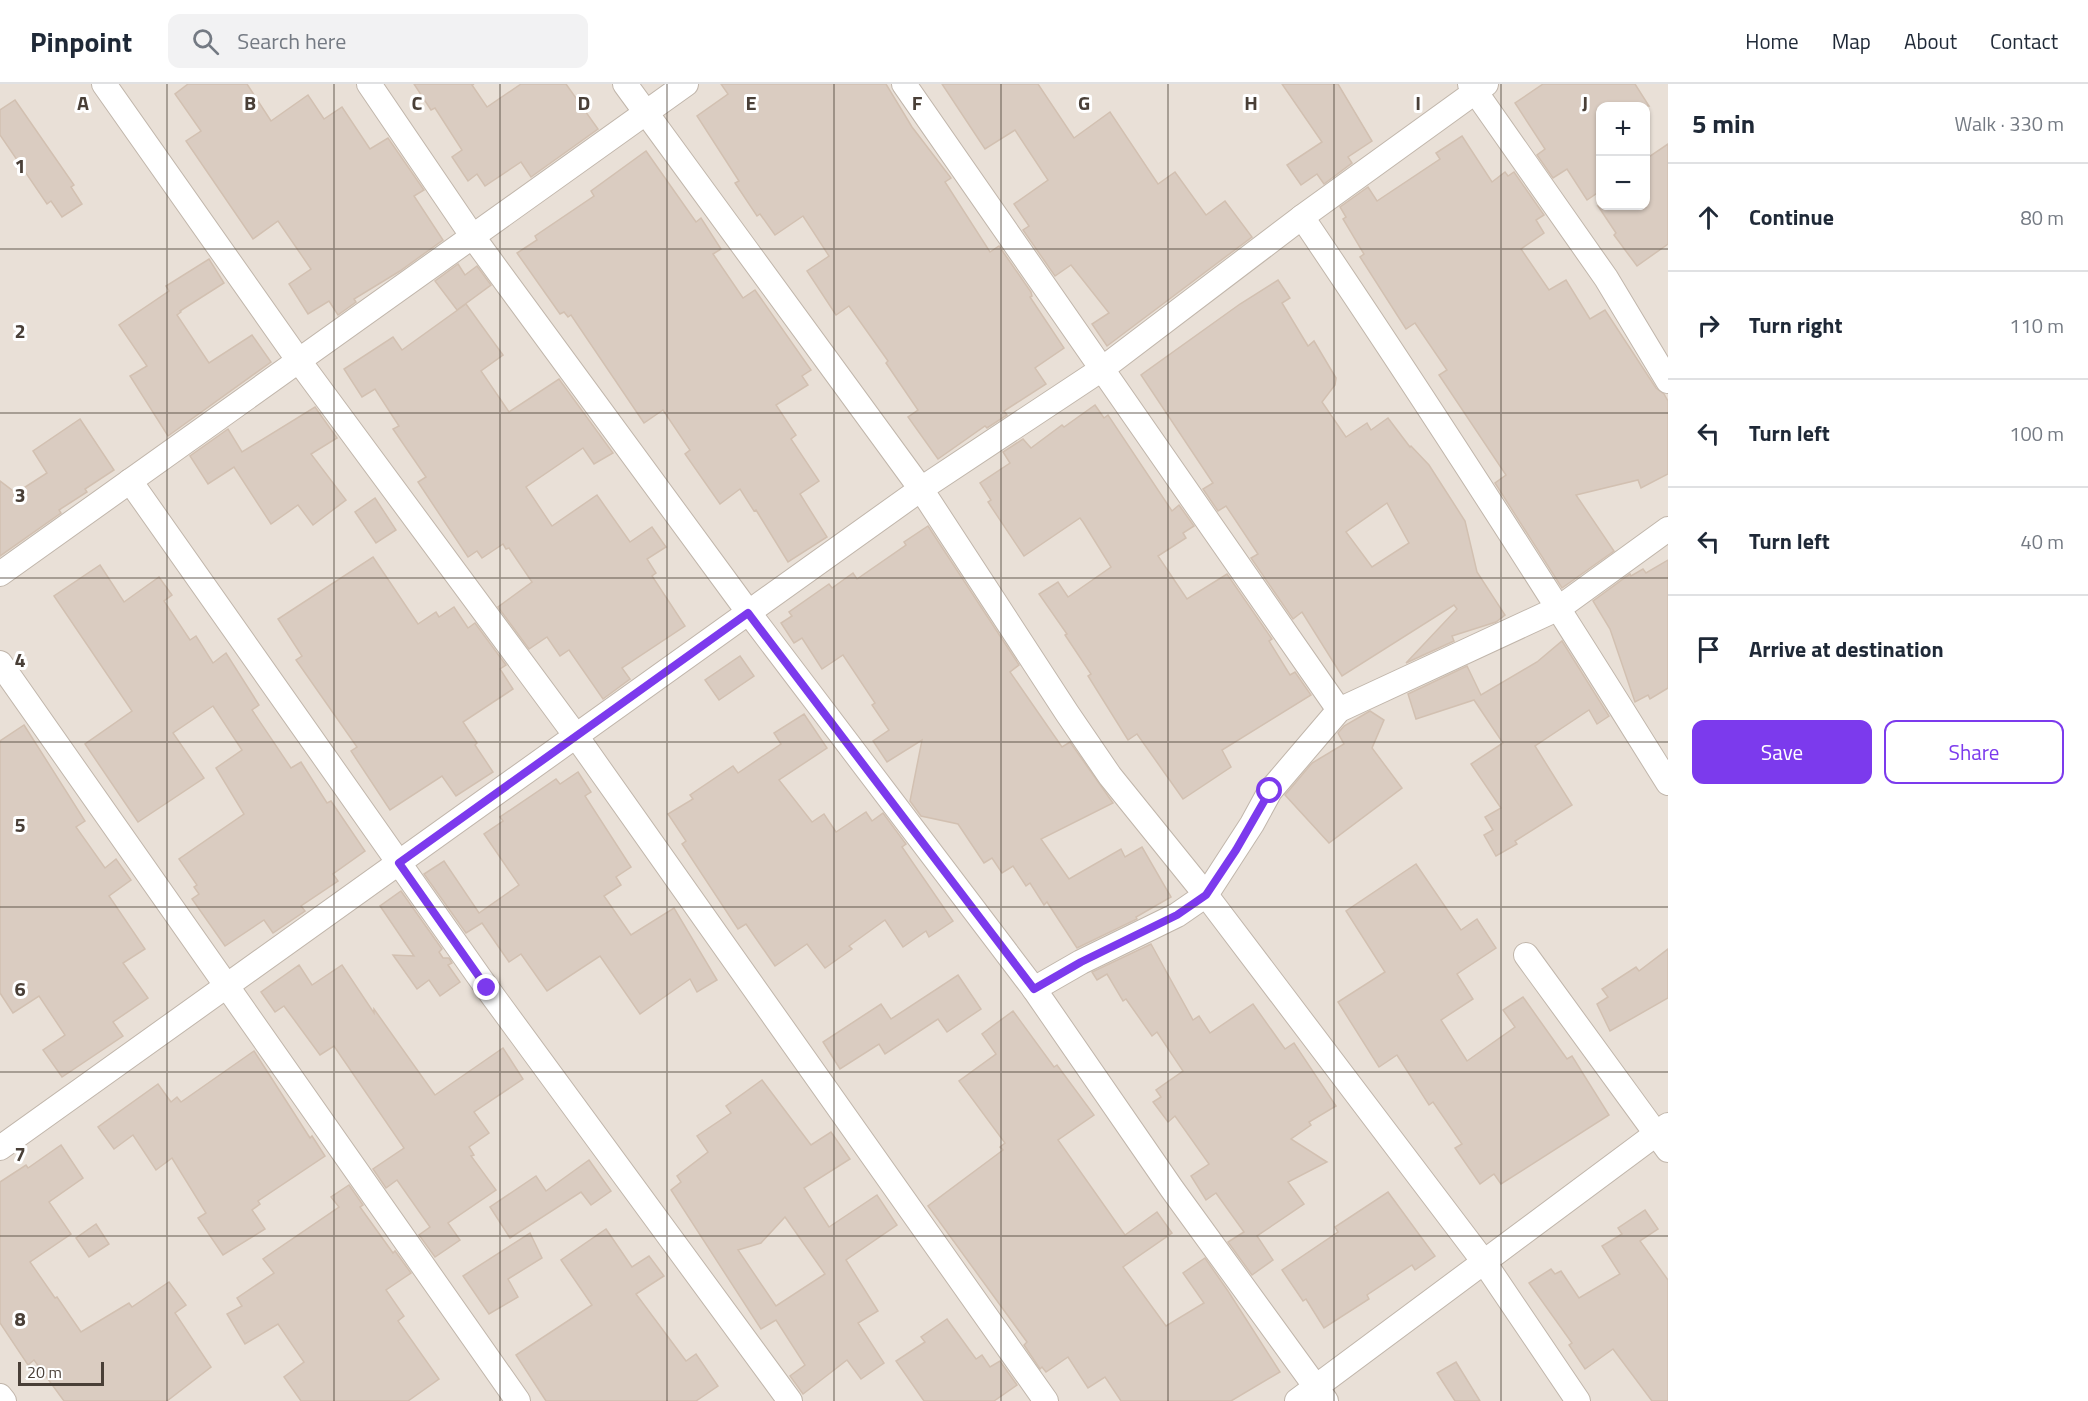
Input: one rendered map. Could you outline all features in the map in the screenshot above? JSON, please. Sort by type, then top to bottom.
[{"type":"street","points":[[104,84],[299,361],[576,736],[1046,1401]]},
{"type":"street","points":[[369,84],[473,237],[748,613],[1034,989],[1172,1189],[1322,1394]]},
{"type":"street","points":[[625,84],[921,489],[1110,776],[1206,895],[1484,1262],[1578,1401]]},
{"type":"street","points":[[0,574],[686,84]]},
{"type":"street","points":[[904,84],[1339,710]]},
{"type":"street","points":[[0,1148],[921,489],[1102,369],[1477,87],[1606,278],[1668,381]]},
{"type":"street","points":[[1302,217],[1427,403],[1668,783]]},
{"type":"street","points":[[130,481],[487,988],[790,1401]]},
{"type":"street","points":[[1034,989],[1081,962],[1177,915],[1206,895],[1236,850],[1270,791],[1339,710],[1559,608],[1668,529]]},
{"type":"street","points":[[0,663],[518,1401]]},
{"type":"street","points":[[1297,1401],[1322,1394],[1484,1262],[1664,1136],[1526,955]]},
{"type":"street","points":[[0,1396],[4,1401]]},
{"type":"shaded area","points":[[0,84],[1668,84],[1668,1401],[0,1401]]},
{"type":"building","points":[[188,84],[247,84],[271,121],[308,95],[324,119],[342,107],[370,149],[388,138],[424,190],[414,196],[443,240],[400,271],[354,299],[356,302],[338,315],[329,301],[308,314],[289,284],[311,269],[278,221],[253,239],[186,141],[201,131],[175,94]]},
{"type":"building","points":[[414,84],[474,84],[472,85],[487,107],[521,84],[566,84],[598,129],[531,177],[521,162],[485,186],[477,174],[468,181],[452,157],[462,150],[435,108],[431,110]]},
{"type":"building","points":[[721,84],[886,84],[912,127],[951,178],[945,182],[990,252],[999,246],[1031,292],[1030,297],[1064,348],[1035,368],[1046,384],[1004,411],[1007,415],[987,428],[985,426],[938,459],[908,417],[918,410],[886,363],[888,361],[849,306],[836,315],[807,271],[829,256],[803,216],[775,235],[760,214],[757,216],[735,183],[739,181],[697,116],[728,94]]},
{"type":"building","points":[[942,84],[1038,84],[1074,138],[1110,112],[1158,184],[1175,172],[1206,215],[1225,201],[1252,237],[1107,346],[1092,324],[1109,313],[1071,265],[1055,276],[1023,230],[1029,226],[1014,204],[1048,180],[1015,130],[985,149]]},
{"type":"building","points":[[1282,84],[1338,84],[1372,141],[1348,157],[1352,163],[1324,184],[1317,174],[1301,185],[1287,165],[1322,142]]},
{"type":"building","points":[[1543,84],[1635,84],[1646,102],[1596,102],[1596,194],[1587,200],[1567,169],[1553,178],[1537,155],[1545,149],[1515,103]]},
{"type":"building","points":[[15,100],[74,185],[71,187],[82,204],[62,217],[51,201],[47,204],[0,135],[0,110]]},
{"type":"building","points":[[1462,136],[1492,182],[1505,172],[1508,176],[1514,172],[1544,215],[1536,220],[1544,233],[1521,249],[1549,290],[1566,280],[1590,319],[1605,310],[1656,388],[1664,394],[1668,401],[1668,474],[1641,488],[1638,480],[1576,495],[1614,551],[1562,588],[1495,483],[1506,475],[1439,375],[1447,370],[1415,323],[1406,329],[1360,257],[1364,254],[1343,219],[1346,217],[1340,207],[1368,187],[1377,201],[1440,159],[1436,153]]},
{"type":"building","points":[[1668,144],[1668,244],[1637,266],[1614,235],[1616,233],[1601,210],[1650,210],[1650,156]]},
{"type":"building","points":[[646,151],[696,222],[701,218],[721,249],[713,254],[743,298],[755,290],[811,370],[802,376],[808,385],[776,405],[796,435],[791,439],[819,481],[800,494],[827,537],[788,562],[756,510],[754,511],[740,489],[720,504],[685,454],[690,450],[663,410],[644,423],[571,315],[568,317],[564,312],[560,314],[517,253],[537,240],[535,236],[594,196],[591,191]]},
{"type":"building","points":[[209,259],[224,283],[177,315],[209,363],[252,335],[271,362],[168,436],[130,376],[147,366],[119,325],[169,291],[166,286]]},
{"type":"building","points":[[458,264],[465,275],[477,266],[491,285],[457,310],[435,281]]},
{"type":"building","points":[[1278,280],[1290,298],[1282,303],[1308,346],[1314,341],[1336,378],[1335,385],[1322,402],[1346,437],[1367,423],[1371,430],[1388,418],[1410,447],[1429,465],[1465,521],[1477,572],[1505,615],[1496,622],[1452,636],[1454,641],[1406,663],[1457,609],[1454,605],[1342,676],[1302,612],[1293,619],[1251,558],[1258,554],[1226,506],[1218,511],[1203,489],[1213,483],[1141,375],[1240,304]],"holes":[[[1387,503],[1409,543],[1372,567],[1346,532]]]},
{"type":"building","points":[[466,304],[503,355],[481,371],[509,412],[559,379],[613,453],[594,464],[583,448],[526,487],[552,526],[597,495],[630,542],[652,527],[666,547],[647,559],[656,573],[652,576],[685,626],[622,668],[630,679],[603,699],[569,650],[560,656],[547,637],[529,649],[498,607],[532,582],[509,548],[506,549],[503,544],[482,558],[477,551],[468,557],[418,482],[426,477],[393,429],[399,426],[375,389],[362,397],[344,369],[393,337],[402,350]]},
{"type":"building","points":[[1095,405],[1104,418],[1108,415],[1172,511],[1179,505],[1194,526],[1183,533],[1186,538],[1158,556],[1187,599],[1227,574],[1272,639],[1269,641],[1290,675],[1295,672],[1311,695],[1222,750],[1231,767],[1183,799],[1137,734],[1128,740],[1088,676],[1091,674],[1065,635],[1067,634],[1039,594],[1058,582],[1068,597],[1111,567],[1083,522],[1080,518],[1024,556],[988,502],[991,500],[980,483],[1010,463],[1003,452],[1023,439],[1031,448],[1062,425],[1064,427]]},
{"type":"building","points":[[315,407],[337,438],[311,454],[346,500],[313,525],[298,505],[271,524],[234,467],[208,484],[190,456],[228,429],[242,452]]},
{"type":"building","points":[[80,419],[114,470],[85,489],[87,492],[59,510],[61,513],[0,556],[0,481],[16,493],[47,473],[33,451]]},
{"type":"building","points":[[375,498],[396,530],[376,543],[355,512]]},
{"type":"building","points":[[928,526],[1019,665],[1010,672],[1062,747],[1070,742],[1113,803],[1041,839],[1069,879],[1121,849],[1125,857],[1142,847],[1171,897],[1136,917],[1137,919],[1077,948],[1047,902],[1044,905],[1030,883],[1026,886],[1013,866],[1002,873],[992,858],[984,863],[958,824],[921,816],[910,801],[922,740],[887,762],[873,741],[889,730],[872,705],[875,703],[843,655],[822,669],[802,638],[794,643],[781,623],[792,616],[789,612],[829,584],[832,588],[853,573],[857,579],[906,545],[904,542]]},
{"type":"building","points":[[373,557],[418,624],[436,612],[439,617],[454,607],[468,628],[475,623],[506,665],[500,669],[513,689],[463,722],[493,772],[456,796],[442,776],[390,810],[351,751],[357,747],[296,660],[302,656],[278,619]]},
{"type":"building","points":[[1668,560],[1668,688],[1650,699],[1648,695],[1635,702],[1610,629],[1593,601],[1630,574],[1631,576],[1643,569],[1646,573]]},
{"type":"building","points":[[100,565],[124,602],[159,577],[172,595],[164,601],[190,640],[196,636],[213,663],[226,653],[259,705],[252,710],[291,768],[301,762],[327,803],[331,801],[365,851],[333,874],[338,881],[301,906],[305,911],[273,933],[264,920],[225,946],[192,899],[199,894],[194,887],[197,885],[179,859],[244,814],[216,768],[242,750],[213,706],[173,733],[204,778],[138,822],[85,744],[132,711],[54,596]]},
{"type":"building","points":[[1562,641],[1609,716],[1597,724],[1589,710],[1535,746],[1572,805],[1515,841],[1517,844],[1496,856],[1484,835],[1493,830],[1485,817],[1501,808],[1471,764],[1503,743],[1474,700],[1416,719],[1408,694],[1467,666],[1481,695],[1537,662]]},
{"type":"building","points":[[740,656],[754,676],[719,700],[705,680]]},
{"type":"building","points":[[1370,711],[1384,720],[1372,748],[1402,788],[1329,843],[1285,795],[1312,763],[1344,744],[1338,733],[1344,726]]},
{"type":"building","points":[[804,714],[827,748],[779,780],[812,822],[824,814],[836,832],[866,812],[872,821],[883,813],[906,844],[902,847],[953,921],[929,937],[926,931],[903,947],[885,920],[849,946],[852,949],[825,968],[807,944],[775,966],[746,924],[738,929],[682,844],[686,841],[668,814],[693,799],[690,795],[733,766],[738,773],[781,744],[774,733]]},
{"type":"building","points":[[24,725],[85,821],[76,827],[105,868],[116,859],[131,880],[109,896],[145,949],[123,963],[148,998],[113,1022],[123,1036],[62,1077],[43,1050],[65,1035],[39,996],[13,1013],[0,993],[0,741]]},
{"type":"building","points":[[578,772],[591,792],[585,796],[631,867],[616,877],[621,885],[604,896],[631,935],[674,908],[717,980],[697,992],[690,979],[640,1014],[600,956],[547,991],[521,954],[509,962],[482,923],[466,933],[424,874],[444,861],[479,913],[519,885],[484,834],[503,821],[500,817],[556,779],[560,784]]},
{"type":"building","points":[[1416,864],[1461,930],[1477,919],[1496,948],[1457,974],[1473,999],[1441,1020],[1467,1061],[1515,1027],[1503,1010],[1523,997],[1567,1059],[1572,1056],[1609,1115],[1501,1184],[1494,1174],[1480,1184],[1455,1148],[1462,1144],[1433,1102],[1429,1105],[1397,1055],[1379,1067],[1338,1002],[1385,972],[1346,911]]},
{"type":"building","points":[[401,891],[442,949],[439,952],[443,958],[449,958],[452,963],[448,965],[460,982],[440,996],[429,980],[417,989],[393,955],[414,956],[380,906]]},
{"type":"building","points":[[1151,944],[1193,1020],[1199,1016],[1210,1033],[1253,1004],[1285,1049],[1294,1043],[1336,1106],[1309,1122],[1311,1125],[1291,1139],[1327,1162],[1288,1182],[1304,1204],[1257,1236],[1273,1260],[1252,1275],[1228,1242],[1244,1232],[1216,1193],[1206,1200],[1191,1176],[1209,1164],[1175,1116],[1168,1122],[1153,1102],[1161,1097],[1156,1090],[1183,1071],[1157,1032],[1152,1036],[1126,999],[1123,1001],[1107,974],[1097,980],[1092,972]]},
{"type":"building","points":[[1668,949],[1668,998],[1610,1031],[1597,1004],[1608,997],[1602,989],[1636,967],[1639,971]]},
{"type":"building","points":[[299,965],[312,985],[342,965],[374,1013],[374,1009],[435,1095],[503,1048],[523,1079],[474,1112],[489,1133],[469,1147],[474,1155],[471,1156],[496,1190],[448,1223],[460,1240],[435,1257],[419,1235],[430,1227],[397,1180],[386,1188],[373,1169],[404,1148],[334,1046],[320,1055],[284,1006],[275,1012],[261,992]]},
{"type":"building","points":[[958,975],[981,1009],[947,1032],[938,1019],[885,1054],[879,1044],[840,1069],[823,1042],[881,1004],[891,1019]]},
{"type":"building","points":[[1013,1011],[1054,1067],[1057,1065],[1094,1115],[1058,1140],[1125,1235],[1157,1212],[1172,1233],[1123,1267],[1166,1326],[1204,1303],[1183,1273],[1205,1258],[1280,1372],[1231,1401],[1121,1401],[1105,1377],[1088,1388],[1068,1357],[1046,1372],[1042,1367],[1040,1369],[1024,1345],[1027,1342],[928,1206],[1003,1150],[1000,1147],[1005,1143],[959,1081],[996,1054],[982,1034]]},
{"type":"building","points":[[254,1051],[310,1138],[312,1136],[325,1156],[258,1201],[260,1204],[252,1210],[265,1229],[223,1255],[198,1218],[206,1213],[172,1158],[156,1170],[133,1135],[114,1149],[98,1127],[158,1084],[171,1102],[177,1097],[181,1102]]},
{"type":"building","points":[[762,1080],[811,1145],[831,1132],[850,1159],[804,1188],[829,1227],[877,1195],[897,1225],[846,1260],[878,1311],[858,1323],[884,1363],[861,1379],[847,1360],[803,1394],[790,1376],[805,1365],[776,1320],[761,1329],[671,1190],[681,1182],[677,1176],[708,1152],[697,1136],[731,1113],[726,1106]],"holes":[[[785,1217],[825,1274],[776,1306],[738,1250],[761,1243]]]},
{"type":"building","points":[[61,1145],[83,1178],[49,1202],[71,1234],[30,1262],[81,1332],[129,1303],[132,1307],[169,1282],[186,1305],[175,1313],[211,1367],[167,1401],[64,1401],[34,1360],[28,1365],[0,1323],[0,1182],[26,1165],[28,1168]]},
{"type":"building","points":[[589,1160],[611,1191],[591,1205],[581,1192],[510,1238],[490,1207],[536,1176],[546,1191]]},
{"type":"building","points":[[349,1185],[363,1205],[360,1207],[393,1253],[395,1251],[411,1273],[386,1290],[404,1316],[398,1321],[439,1379],[408,1401],[301,1401],[284,1377],[304,1362],[278,1324],[245,1344],[227,1314],[242,1306],[237,1298],[274,1273],[263,1259],[339,1207],[331,1197]]},
{"type":"building","points":[[1388,1192],[1435,1256],[1415,1270],[1412,1265],[1367,1295],[1369,1299],[1324,1328],[1306,1299],[1303,1301],[1282,1270],[1338,1232],[1335,1227]]},
{"type":"building","points":[[1645,1210],[1658,1229],[1640,1241],[1668,1280],[1668,1401],[1652,1401],[1613,1349],[1585,1369],[1569,1345],[1572,1343],[1529,1283],[1551,1269],[1555,1274],[1561,1271],[1579,1298],[1620,1274],[1602,1246],[1622,1234],[1618,1228]]},
{"type":"building","points":[[96,1224],[109,1244],[89,1257],[76,1238]]},
{"type":"building","points":[[606,1229],[632,1267],[649,1256],[664,1276],[636,1294],[686,1361],[696,1354],[718,1386],[696,1401],[546,1401],[516,1355],[592,1305],[561,1260]]},
{"type":"building","points":[[530,1233],[542,1258],[508,1279],[518,1297],[489,1314],[463,1276]]},
{"type":"building","points":[[947,1319],[976,1359],[982,1355],[990,1367],[1000,1361],[1017,1385],[994,1401],[924,1401],[896,1361],[925,1342],[921,1337]]},
{"type":"building","points":[[1456,1362],[1480,1401],[1455,1401],[1437,1373]]},
{"type":"route","points":[[487,988],[399,863],[748,613],[1034,989],[1081,962],[1177,915],[1206,895],[1252,824],[1270,791]]}]
